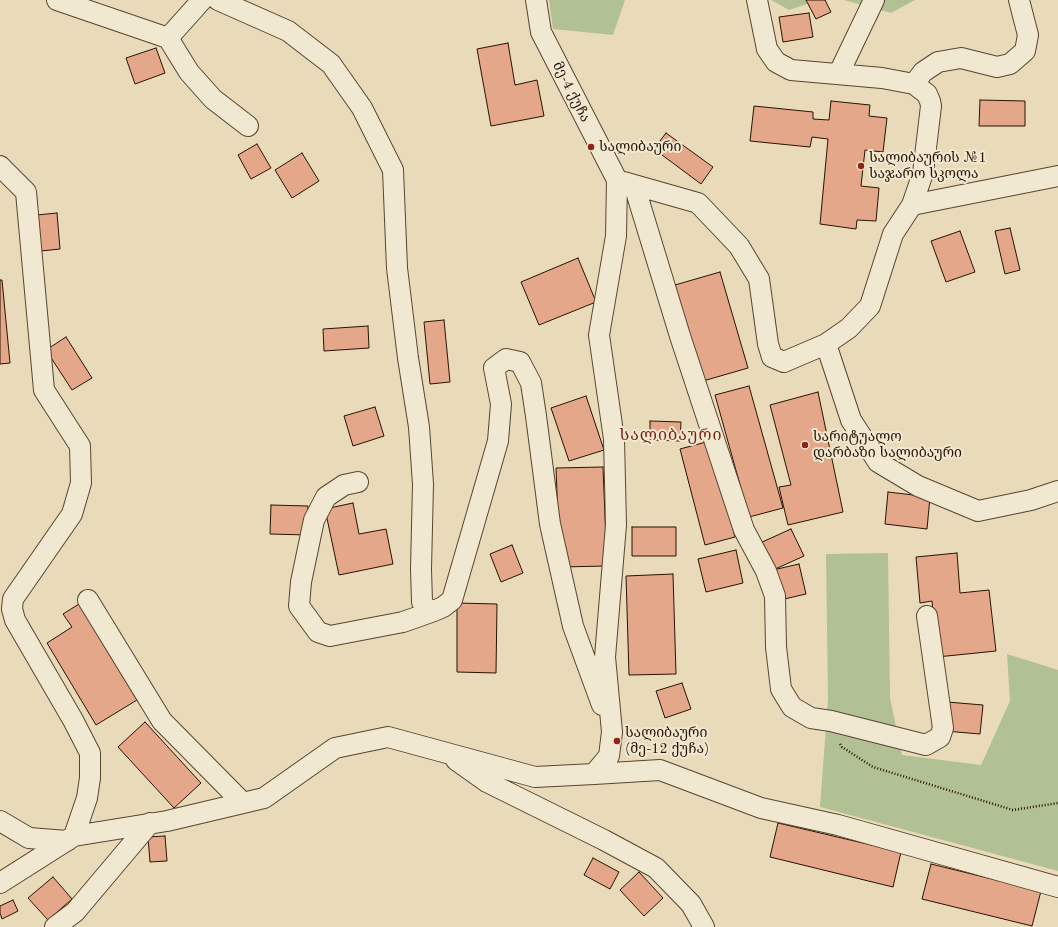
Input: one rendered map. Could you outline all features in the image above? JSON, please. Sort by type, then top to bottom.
[{"type":"street","points":[[57,0],[168,38],[189,72],[213,99],[248,126]]},
{"type":"street","points":[[168,38],[202,0]]},
{"type":"street","points":[[218,0],[288,31],[331,64],[362,108],[393,170],[397,268],[408,358],[419,427],[423,484],[421,569],[422,602],[426,608],[434,612]]},
{"type":"street","name":"მე-4 ქუჩა","points":[[536,0],[541,32],[625,183],[680,336],[744,530],[766,571],[775,596],[776,647],[781,689],[792,707],[811,718],[831,721],[926,745],[940,737],[944,728],[927,616]]},
{"type":"street","points":[[594,774],[609,756],[612,732],[605,658],[616,525],[614,439],[599,335],[625,183],[698,203],[739,246],[759,279],[768,344],[772,357],[784,362],[826,344],[849,328],[870,306],[893,234],[912,205],[923,173],[931,106],[926,94],[914,84],[882,78],[839,73],[791,70],[776,62],[767,49],[757,0]]},
{"type":"street","points":[[839,73],[874,0]]},
{"type":"street","points":[[914,84],[922,72],[938,62],[961,58],[997,66],[1010,64],[1025,51],[1028,35],[1019,0]]},
{"type":"street","points":[[0,166],[26,192],[44,390],[80,446],[81,483],[72,514],[13,599],[12,609],[15,620],[73,720],[90,753],[90,778],[87,798],[70,838],[0,883]]},
{"type":"street","points":[[912,205],[1058,176]]},
{"type":"street","points":[[826,344],[851,420],[878,462],[918,486],[978,511],[1031,500],[1058,491]]},
{"type":"street","points":[[358,482],[344,485],[326,497],[314,520],[301,582],[299,606],[318,632],[330,636],[403,622],[443,608],[452,600],[498,441],[501,404],[494,368],[506,359],[520,362],[531,383],[550,524],[572,626],[612,732]]},
{"type":"street","points":[[88,600],[162,721],[243,803]]},
{"type":"street","points":[[0,821],[29,838],[70,838],[243,803],[264,798],[335,748],[388,737],[535,777],[660,770],[761,808],[838,825],[1058,887]]},
{"type":"street","points":[[447,753],[486,782],[604,840],[656,868],[691,904],[704,927]]},
{"type":"street","points":[[55,927],[75,912],[150,823]]},
{"type":"path","points":[[831,721],[842,747],[873,767],[1012,810],[1058,804]]},
{"type":"green space","points":[[549,0],[625,0],[613,35],[553,29]]},
{"type":"green space","points":[[771,0],[819,0],[789,10]]},
{"type":"green space","points":[[844,0],[915,0],[891,13]]},
{"type":"green space","points":[[888,553],[890,698],[902,755],[981,765],[1010,701],[1007,654],[1058,670],[1058,871],[820,807],[828,699],[826,554]]},
{"type":"building","points":[[806,0],[825,0],[831,12],[816,19]]},
{"type":"building","points":[[809,13],[813,37],[783,42],[779,17]]},
{"type":"building","points":[[508,43],[515,85],[537,80],[544,116],[491,126],[477,49]]},
{"type":"building","points":[[156,48],[165,73],[135,84],[126,58]]},
{"type":"building","points":[[980,100],[1025,101],[1025,126],[979,126]]},
{"type":"building","points":[[831,101],[870,105],[869,116],[887,118],[883,152],[865,150],[861,186],[879,188],[876,221],[857,220],[856,229],[820,224],[828,139],[812,137],[810,147],[750,141],[754,106],[813,112],[813,119],[829,120]]},
{"type":"building","points":[[666,133],[713,167],[701,184],[654,149]]},
{"type":"building","points":[[257,144],[271,168],[251,179],[238,155]]},
{"type":"building","points":[[302,153],[319,181],[292,198],[275,170]]},
{"type":"building","points":[[57,213],[60,249],[41,251],[37,215]]},
{"type":"building","points":[[1010,228],[1020,270],[1005,274],[995,231]]},
{"type":"building","points":[[960,231],[975,272],[946,282],[931,241]]},
{"type":"building","points":[[578,258],[596,302],[539,325],[521,282]]},
{"type":"building","points":[[720,272],[748,368],[703,381],[675,285]]},
{"type":"building","points":[[0,280],[2,280],[10,363],[0,364]]},
{"type":"building","points":[[444,320],[450,382],[430,384],[424,322]]},
{"type":"building","points":[[368,326],[369,348],[324,351],[323,329]]},
{"type":"building","points":[[66,337],[92,378],[72,390],[46,350]]},
{"type":"building","points":[[749,386],[783,508],[749,517],[715,395]]},
{"type":"building","name":"სარიტუალო დარბაზი სალიბაური","points":[[818,392],[843,512],[788,525],[779,487],[791,485],[770,405]]},
{"type":"building","points":[[586,396],[604,450],[569,461],[551,408]]},
{"type":"building","points":[[375,407],[384,436],[353,446],[344,416]]},
{"type":"building","points":[[650,421],[681,422],[680,441],[650,440]]},
{"type":"building","points":[[710,441],[735,537],[705,545],[680,449]]},
{"type":"building","points":[[603,467],[607,566],[560,567],[556,468]]},
{"type":"building","points":[[888,492],[930,497],[927,529],[885,524]]},
{"type":"building","points":[[353,503],[359,534],[386,529],[393,564],[339,575],[325,509]]},
{"type":"building","points":[[271,505],[308,506],[307,535],[270,534]]},
{"type":"building","points":[[632,527],[676,527],[676,556],[632,556]]},
{"type":"building","points":[[791,529],[804,556],[773,570],[760,543]]},
{"type":"building","points":[[512,545],[523,573],[501,582],[490,554]]},
{"type":"building","points":[[736,550],[743,583],[706,592],[698,559]]},
{"type":"building","points":[[957,553],[960,593],[989,590],[996,651],[937,657],[932,601],[920,603],[916,557]]},
{"type":"building","points":[[799,564],[806,594],[780,600],[773,570]]},
{"type":"building","points":[[673,574],[676,674],[629,675],[626,576]]},
{"type":"building","points":[[457,603],[497,604],[496,673],[457,672]]},
{"type":"building","points":[[79,604],[137,700],[96,725],[47,643],[72,627],[63,614]]},
{"type":"building","points":[[682,683],[691,709],[665,718],[656,691]]},
{"type":"building","points":[[947,702],[983,705],[980,734],[945,731]]},
{"type":"building","points":[[145,722],[201,783],[174,808],[118,747]]},
{"type":"building","points":[[778,823],[901,852],[893,887],[770,857]]},
{"type":"building","points":[[165,836],[167,861],[150,862],[148,837]]},
{"type":"building","points":[[593,858],[619,872],[610,889],[584,875]]},
{"type":"building","points":[[931,864],[1041,891],[1032,926],[922,899]]},
{"type":"building","points":[[639,872],[663,898],[644,916],[620,890]]},
{"type":"building","points":[[53,877],[72,899],[48,920],[28,898]]},
{"type":"building","points":[[13,900],[18,911],[2,919],[0,906]]},
{"type":"place","name":"სალიბაური","points":[[591,147]]},
{"type":"place","name":"სალიბაურის №1 საჯარო სკოლა","points":[[861,166]]},
{"type":"place","name":"სარიტუალო დარბაზი სალიბაური","points":[[805,445]]},
{"type":"place","name":"სალიბაური (მე-12 ქუჩა)","points":[[617,741]]},
{"type":"district","name":"სალიბაური","points":[[671,436]]}]
